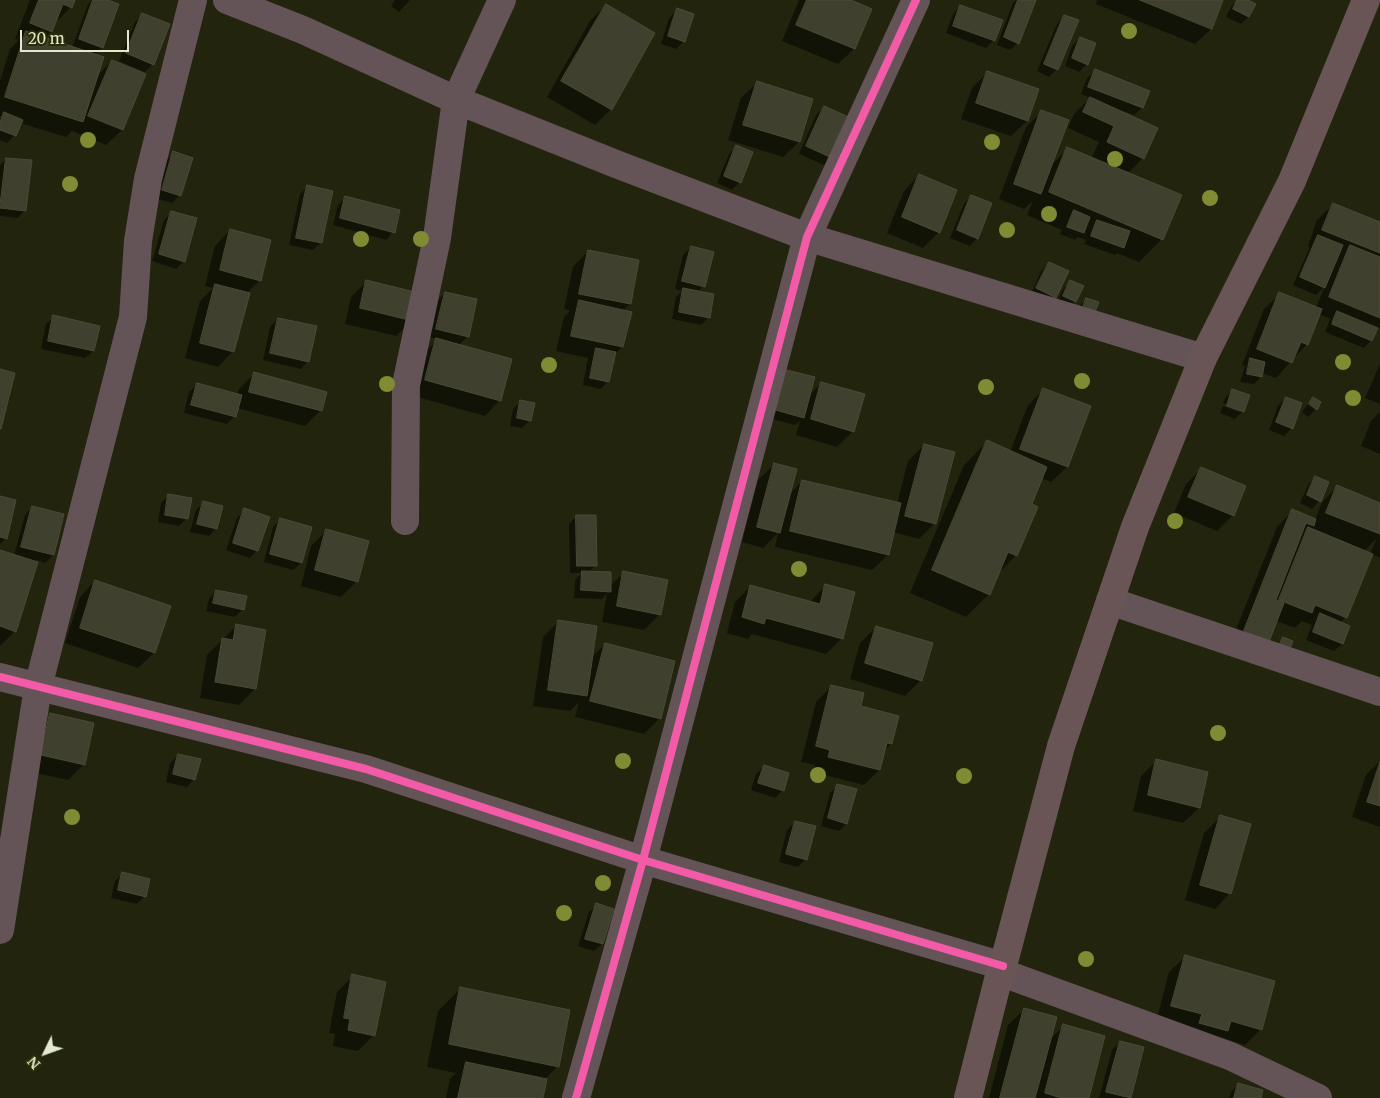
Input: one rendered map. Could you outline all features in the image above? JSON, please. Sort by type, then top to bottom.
[{"type":"highway","points":[[968,1098],[1061,746],[1135,527],[1204,358],[1292,181],[1366,0]]},
{"type":"street","points":[[0,930],[38,688],[133,317],[138,241],[148,178],[192,0]]},
{"type":"street","points":[[227,0],[302,30],[456,100],[807,237],[1204,358]]},
{"type":"street","points":[[405,521],[406,385],[437,238],[456,100],[502,0]]},
{"type":"street","points":[[576,1098],[643,860],[807,237],[916,0]]},
{"type":"street","points":[[1110,601],[1380,692]]},
{"type":"street","points":[[0,677],[366,769],[643,860],[1001,969],[1230,1056],[1318,1098]]},
{"type":"building","points":[[39,0],[75,0],[72,8],[63,4],[52,32],[30,23]]},
{"type":"building","points":[[93,0],[108,0],[119,4],[103,48],[79,39]]},
{"type":"building","points":[[807,0],[851,0],[872,9],[855,49],[796,25]]},
{"type":"building","points":[[1018,0],[1036,0],[1019,44],[1004,37]]},
{"type":"building","points":[[1140,0],[1223,0],[1212,29]]},
{"type":"building","points":[[1237,0],[1248,0],[1256,4],[1249,17],[1233,9]]},
{"type":"building","points":[[606,4],[655,33],[612,110],[561,81]]},
{"type":"building","points":[[960,5],[1003,20],[995,41],[953,26]]},
{"type":"building","points":[[677,8],[694,14],[685,42],[668,36]]},
{"type":"building","points":[[142,13],[170,24],[154,65],[126,53]]},
{"type":"building","points":[[1064,15],[1079,20],[1058,70],[1044,64]]},
{"type":"building","points":[[26,31],[104,57],[83,122],[5,97]]},
{"type":"building","points":[[1080,37],[1096,43],[1088,65],[1072,58]]},
{"type":"building","points":[[112,60],[146,74],[123,130],[88,116]]},
{"type":"building","points":[[1095,69],[1150,91],[1143,108],[1088,87]]},
{"type":"building","points":[[987,71],[1039,89],[1028,121],[976,103]]},
{"type":"building","points":[[757,81],[813,99],[800,142],[743,125]]},
{"type":"building","points":[[1090,97],[1158,128],[1144,159],[1107,142],[1114,126],[1083,112]]},
{"type":"building","points":[[824,106],[851,118],[832,158],[806,146]]},
{"type":"building","points":[[1041,110],[1069,120],[1041,194],[1014,184]]},
{"type":"building","points":[[4,112],[23,120],[16,136],[0,130],[0,123]]},
{"type":"building","points":[[736,145],[753,152],[741,183],[724,176]]},
{"type":"building","points":[[1067,147],[1182,195],[1163,240],[1049,192]]},
{"type":"building","points":[[173,151],[193,158],[181,196],[162,190]]},
{"type":"building","points":[[6,158],[32,160],[26,211],[0,208]]},
{"type":"building","points":[[919,174],[957,190],[940,233],[902,217]]},
{"type":"building","points":[[307,185],[333,191],[322,243],[296,238]]},
{"type":"building","points":[[971,195],[992,203],[978,239],[957,230]]},
{"type":"building","points":[[345,196],[400,210],[395,233],[340,218]]},
{"type":"building","points":[[1333,203],[1380,222],[1380,253],[1322,230]]},
{"type":"building","points":[[1074,210],[1090,217],[1084,233],[1067,227]]},
{"type":"building","points":[[171,211],[197,218],[185,262],[159,254]]},
{"type":"building","points":[[1097,220],[1130,231],[1124,248],[1091,236]]},
{"type":"building","points":[[230,229],[271,240],[261,281],[220,270]]},
{"type":"building","points":[[1318,235],[1343,245],[1325,288],[1300,277]]},
{"type":"building","points":[[1350,245],[1380,257],[1380,318],[1329,297]]},
{"type":"building","points":[[691,246],[714,252],[705,287],[682,281]]},
{"type":"building","points":[[588,250],[639,260],[631,304],[579,294]]},
{"type":"building","points":[[1049,262],[1069,271],[1056,298],[1036,288]]},
{"type":"building","points":[[366,280],[419,293],[413,321],[360,308]]},
{"type":"building","points":[[1070,280],[1084,286],[1076,302],[1063,296]]},
{"type":"building","points":[[215,284],[250,293],[234,352],[200,343]]},
{"type":"building","points":[[683,288],[714,294],[710,318],[679,312]]},
{"type":"building","points":[[445,292],[477,299],[469,337],[436,329]]},
{"type":"building","points":[[1279,292],[1322,309],[1308,345],[1301,342],[1292,363],[1257,349]]},
{"type":"building","points":[[1086,298],[1099,302],[1095,312],[1083,308]]},
{"type":"building","points":[[579,300],[632,312],[623,347],[571,336]]},
{"type":"building","points":[[1337,311],[1378,328],[1372,341],[1332,324]]},
{"type":"building","points":[[53,315],[100,326],[94,351],[48,341]]},
{"type":"building","points":[[278,318],[317,326],[309,362],[270,353]]},
{"type":"building","points":[[436,338],[512,359],[501,401],[425,380]]},
{"type":"building","points":[[596,348],[616,352],[609,382],[590,378]]},
{"type":"building","points":[[1250,358],[1265,362],[1262,377],[1247,374]]},
{"type":"building","points":[[0,369],[15,373],[1,429],[0,429]]},
{"type":"building","points":[[783,369],[815,377],[804,418],[772,409]]},
{"type":"building","points":[[254,372],[327,392],[322,411],[249,392]]},
{"type":"building","points":[[821,382],[865,394],[854,432],[811,419]]},
{"type":"building","points":[[197,383],[242,395],[236,417],[191,405]]},
{"type":"building","points":[[1043,388],[1091,406],[1068,467],[1020,449]]},
{"type":"building","points":[[1232,389],[1250,395],[1244,412],[1227,406]]},
{"type":"building","points":[[1286,397],[1302,403],[1293,429],[1276,422]]},
{"type":"building","points":[[1313,397],[1321,402],[1317,410],[1309,404]]},
{"type":"building","points":[[520,400],[535,403],[531,421],[517,418]]},
{"type":"building","points":[[987,440],[1047,467],[1032,504],[1038,507],[1017,556],[1008,552],[990,595],[932,570]]},
{"type":"building","points":[[924,444],[955,452],[936,524],[905,516]]},
{"type":"building","points":[[774,463],[797,469],[780,533],[757,527]]},
{"type":"building","points":[[1201,467],[1246,486],[1234,516],[1188,497]]},
{"type":"building","points":[[1315,476],[1329,482],[1321,502],[1307,495]]},
{"type":"building","points":[[802,480],[901,503],[889,555],[790,531]]},
{"type":"building","points":[[1337,485],[1380,503],[1380,534],[1326,513]]},
{"type":"building","points":[[168,494],[192,498],[188,519],[165,515]]},
{"type":"building","points":[[0,496],[16,500],[7,539],[0,537]]},
{"type":"building","points":[[203,501],[223,506],[217,529],[197,524]]},
{"type":"building","points":[[32,506],[64,514],[54,555],[21,547]]},
{"type":"building","points":[[244,508],[270,517],[258,551],[233,543]]},
{"type":"building","points":[[1292,509],[1316,519],[1314,526],[1306,523],[1276,600],[1284,603],[1269,642],[1244,631]]},
{"type":"building","points":[[576,515],[596,515],[597,566],[577,566]]},
{"type":"building","points":[[280,518],[312,527],[302,563],[270,554]]},
{"type":"building","points":[[1308,527],[1373,554],[1347,618],[1315,605],[1312,613],[1279,600]]},
{"type":"building","points":[[326,529],[369,541],[358,582],[315,570]]},
{"type":"building","points":[[0,550],[38,562],[16,632],[0,626]]},
{"type":"building","points":[[582,571],[611,572],[611,592],[581,590]]},
{"type":"building","points":[[623,571],[668,580],[661,615],[617,606]]},
{"type":"building","points":[[95,580],[171,606],[155,653],[80,628]]},
{"type":"building","points":[[825,584],[855,592],[843,639],[766,618],[764,624],[742,617],[750,585],[820,604]]},
{"type":"building","points":[[216,590],[247,596],[244,610],[213,603]]},
{"type":"building","points":[[1320,613],[1350,626],[1343,644],[1313,632]]},
{"type":"building","points":[[558,620],[597,626],[587,696],[548,690]]},
{"type":"building","points":[[236,624],[266,630],[256,689],[215,682],[222,638],[233,640]]},
{"type":"building","points":[[876,626],[933,643],[922,681],[865,663]]},
{"type":"building","points":[[1283,637],[1293,641],[1289,651],[1279,647]]},
{"type":"building","points":[[605,643],[675,661],[661,719],[590,701]]},
{"type":"building","points":[[831,685],[864,693],[861,706],[899,716],[892,744],[887,743],[880,770],[828,757],[830,750],[816,746]]},
{"type":"building","points":[[50,713],[94,723],[85,765],[41,755]]},
{"type":"building","points":[[178,754],[201,759],[195,780],[173,774]]},
{"type":"building","points":[[1156,759],[1208,772],[1200,808],[1148,795]]},
{"type":"building","points":[[1380,762],[1380,806],[1367,802]]},
{"type":"building","points":[[764,765],[789,773],[784,791],[758,783]]},
{"type":"building","points":[[837,784],[857,789],[847,824],[828,818]]},
{"type":"building","points":[[1220,815],[1251,824],[1231,894],[1200,885]]},
{"type":"building","points":[[795,821],[816,826],[807,860],[786,854]]},
{"type":"building","points":[[122,872],[150,879],[146,897],[118,890]]},
{"type":"building","points":[[596,903],[614,909],[603,944],[585,939]]},
{"type":"building","points":[[1185,955],[1275,981],[1262,1030],[1231,1021],[1228,1031],[1199,1023],[1202,1014],[1171,1006]]},
{"type":"building","points":[[352,974],[386,982],[375,1036],[348,1030],[350,1019],[344,1018]]},
{"type":"building","points":[[460,987],[570,1010],[559,1067],[449,1044]]},
{"type":"building","points":[[1024,1008],[1057,1017],[1035,1098],[1000,1098]]},
{"type":"building","points":[[1063,1024],[1105,1036],[1089,1098],[1061,1098],[1045,1093]]},
{"type":"building","points":[[1120,1041],[1144,1047],[1131,1098],[1106,1092]]},
{"type":"building","points":[[466,1062],[547,1079],[543,1098],[458,1098]]},
{"type":"building","points":[[1238,1083],[1263,1090],[1261,1098],[1234,1098]]},
{"type":"cycle path","points":[[576,1098],[643,860],[807,237],[916,0]]},
{"type":"cycle path","points":[[0,677],[366,769],[643,860],[1003,966]]}]
